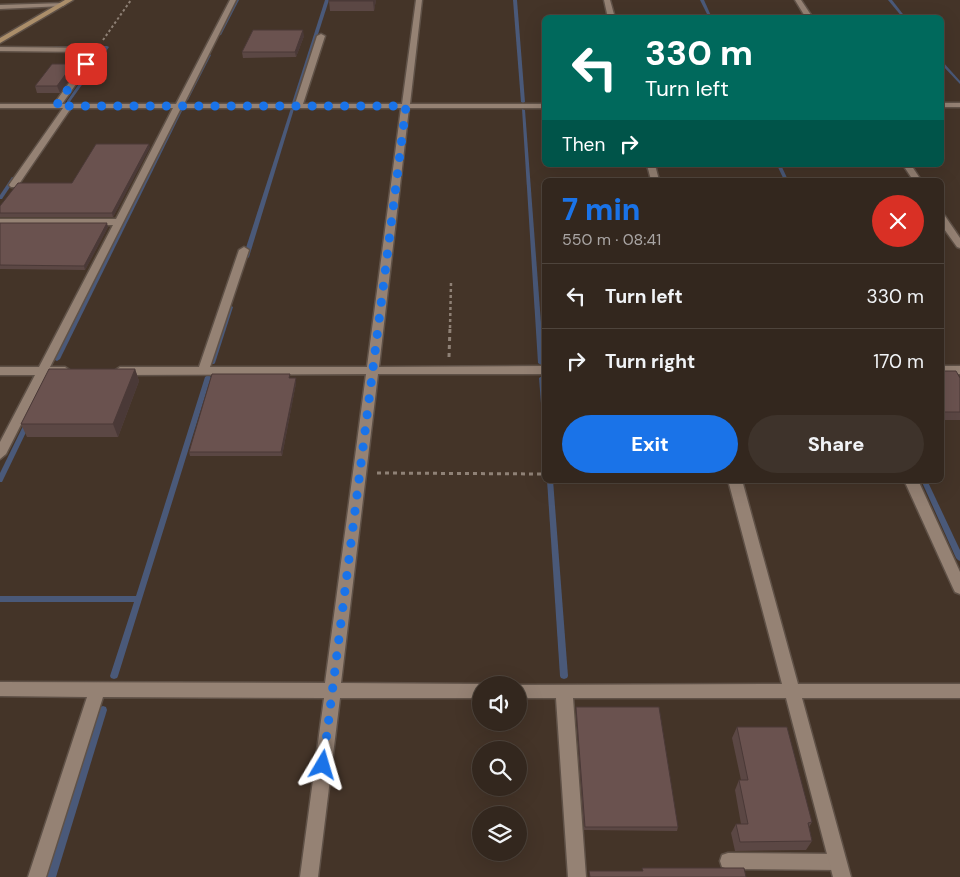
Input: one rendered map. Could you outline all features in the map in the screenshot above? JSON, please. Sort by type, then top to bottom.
[{"type":"main road","points":[[0,41],[66,2]]},
{"type":"street","points":[[0,454],[233,0]]},
{"type":"street","points":[[308,877],[418,0]]},
{"type":"street","points":[[607,0],[611,15]]},
{"type":"street","points":[[798,0],[808,15]]},
{"type":"street","points":[[0,7],[66,2]]},
{"type":"street","points":[[298,106],[320,36]]},
{"type":"street","points":[[0,49],[96,50]]},
{"type":"street","points":[[56,106],[96,50]]},
{"type":"street","points":[[944,105],[960,105]]},
{"type":"street","points":[[0,106],[542,106]]},
{"type":"street","points":[[14,185],[69,106]]},
{"type":"street","points":[[908,167],[916,178]]},
{"type":"street","points":[[944,221],[960,245]]},
{"type":"street","points":[[0,222],[118,222]]},
{"type":"street","points":[[203,371],[244,250]]},
{"type":"street","points":[[108,371],[542,370]]},
{"type":"street","points":[[944,370],[960,370]]},
{"type":"street","points":[[0,371],[80,371]]},
{"type":"street","points":[[737,483],[840,869]]},
{"type":"street","points":[[911,483],[960,588]]},
{"type":"street","points":[[0,689],[472,690]]},
{"type":"street","points":[[37,877],[98,690]]},
{"type":"street","points":[[527,690],[960,691]]},
{"type":"street","points":[[564,691],[577,877]]},
{"type":"lane","points":[[728,861],[840,869]]},
{"type":"path","points":[[96,50],[132,0]]},
{"type":"path","points":[[448,370],[451,283]]},
{"type":"path","points":[[360,472],[542,474]]},
{"type":"building","points":[[373,0],[373,1],[329,1]]},
{"type":"building","points":[[253,30],[303,30],[295,52],[242,52]]},
{"type":"building","points":[[52,64],[73,64],[57,86],[35,86]]},
{"type":"building","points":[[96,144],[149,144],[112,213],[0,213],[0,206],[18,183],[72,183]]},
{"type":"building","points":[[0,223],[107,223],[84,266],[0,265]]},
{"type":"building","points":[[49,369],[135,369],[113,424],[21,424]]},
{"type":"building","points":[[944,371],[956,371],[960,378],[960,412],[944,412]]},
{"type":"building","points":[[212,374],[290,374],[289,378],[296,378],[281,452],[189,452]]},
{"type":"building","points":[[576,707],[659,707],[678,827],[585,827]]},
{"type":"building","points":[[737,727],[787,727],[812,822],[808,823],[812,841],[740,842],[736,824],[748,824],[739,780],[748,780]]},
{"type":"building","points":[[642,868],[744,868],[746,877],[590,877],[589,871],[643,871]]},
{"type":"waterway","points":[[219,35],[237,0]]},
{"type":"waterway","points":[[294,103],[327,0]]},
{"type":"waterway","points":[[515,0],[523,102]]},
{"type":"waterway","points":[[702,0],[710,15]]},
{"type":"waterway","points":[[890,0],[902,15]]},
{"type":"waterway","points":[[213,48],[214,44]]},
{"type":"waterway","points":[[31,47],[95,47]]},
{"type":"waterway","points":[[68,102],[107,47],[103,47]]},
{"type":"waterway","points":[[186,100],[209,55]]},
{"type":"waterway","points":[[944,64],[960,83]]},
{"type":"waterway","points":[[246,257],[292,109]]},
{"type":"waterway","points":[[523,110],[541,363]]},
{"type":"waterway","points":[[57,359],[180,111]]},
{"type":"waterway","points":[[780,167],[785,178]]},
{"type":"waterway","points":[[0,198],[14,178]]},
{"type":"waterway","points":[[212,363],[230,307]]},
{"type":"waterway","points":[[114,676],[208,377]]},
{"type":"waterway","points":[[0,480],[27,424]]},
{"type":"waterway","points":[[550,483],[564,676]]},
{"type":"waterway","points":[[925,483],[960,558]]},
{"type":"waterway","points":[[0,599],[138,599]]},
{"type":"waterway","points":[[51,877],[103,710]]},
{"type":"route","points":[[86,64],[56,106],[406,106],[323,765]]}]
